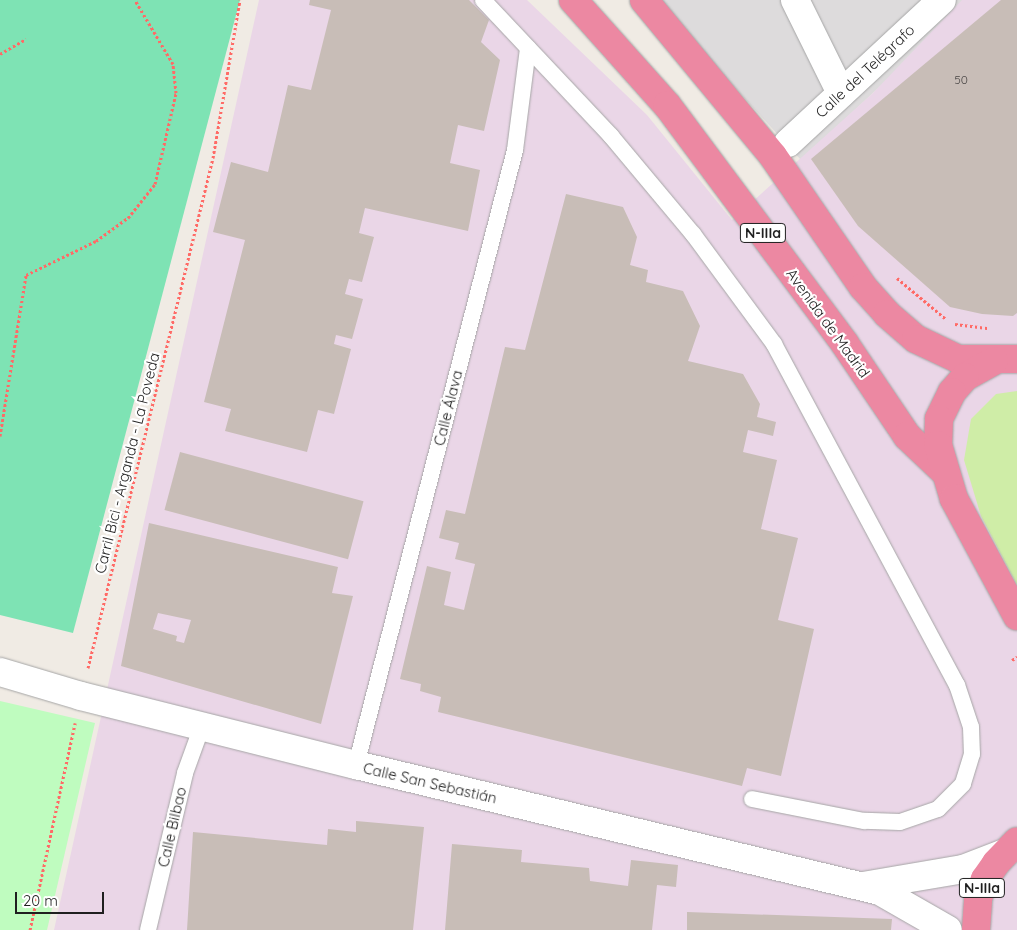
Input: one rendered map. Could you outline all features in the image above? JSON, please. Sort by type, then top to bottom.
[{"type":"highway","name":"Avenida de Madrid","points":[[573,0],[667,105],[845,344],[907,436],[945,472],[954,499],[1017,616]]},
{"type":"highway","name":"N-IIIa","points":[[644,0],[774,156],[864,286],[887,314],[916,339],[942,353],[958,359],[1006,360]]},
{"type":"highway","name":"N-IIIa","points":[[945,472],[938,445],[939,419],[964,377],[1006,360]]},
{"type":"highway","name":"N-IIIa","points":[[976,930],[978,898],[985,879],[1011,847]]},
{"type":"street","points":[[794,0],[841,93]]},
{"type":"street","name":"Calle del Telégrafo","points":[[788,143],[942,0]]},
{"type":"street","name":"Calle San Sebastián","points":[[0,672],[81,696],[356,765],[880,891],[902,904],[924,913],[948,930]]},
{"type":"street","points":[[861,886],[962,869],[1011,847]]},
{"type":"lane","points":[[483,0],[611,136],[693,234],[774,344],[957,685],[971,727],[972,754],[963,784],[938,809],[900,822],[864,821],[752,799]]},
{"type":"lane","name":"Calle Álava","points":[[356,765],[515,150],[528,48]]},
{"type":"lane","name":"Calle Bilbao","points":[[148,930],[185,773],[202,726]]},
{"type":"lane","points":[[902,904],[917,930]]},
{"type":"path","points":[[0,436],[26,275],[96,241],[128,218],[154,184],[176,93],[173,64],[135,0]]},
{"type":"path","name":"Carril Bici - Arganda - La Poveda","points":[[30,930],[81,696],[213,158],[240,0]]},
{"type":"path","points":[[0,54],[26,38]]},
{"type":"path","points":[[1012,660],[1017,657]]},
{"type":"shaded area","points":[[259,0],[527,0],[647,115],[732,220],[873,93],[962,0],[1017,0],[1017,930],[54,930]]},
{"type":"shaded area","points":[[655,0],[964,0],[889,78],[801,160]]},
{"type":"green space","points":[[0,0],[240,0],[73,633],[0,615]]},
{"type":"green space","points":[[1017,391],[1017,585],[981,516],[964,460],[971,419],[996,394]]},
{"type":"green space","points":[[0,701],[95,723],[47,930],[0,930]]},
{"type":"building","points":[[310,0],[469,0],[489,20],[481,42],[500,60],[484,131],[458,125],[450,163],[480,170],[468,231],[365,208],[359,233],[374,237],[362,282],[349,279],[345,294],[363,299],[352,339],[336,335],[334,344],[351,349],[334,414],[318,410],[307,452],[225,431],[231,409],[204,402],[245,240],[213,232],[231,162],[268,172],[288,85],[311,90],[331,10],[309,5]]},
{"type":"building","points":[[1001,0],[1017,0],[1017,313],[1013,316],[982,314],[950,307],[858,226],[811,159]]},
{"type":"building","points":[[566,194],[623,207],[637,237],[630,265],[648,270],[646,282],[683,291],[700,326],[688,361],[743,374],[760,404],[757,417],[776,422],[773,436],[748,430],[743,452],[777,460],[761,529],[798,538],[778,620],[814,629],[781,776],[747,768],[742,786],[438,712],[441,697],[420,691],[421,684],[400,679],[427,566],[451,572],[444,605],[464,610],[475,564],[455,559],[459,543],[439,538],[446,510],[465,514],[505,347],[525,350]]},
{"type":"building","points":[[180,452],[364,501],[348,559],[164,510]]},
{"type":"building","points":[[149,523],[338,567],[332,593],[353,596],[321,724],[121,666]],"holes":[[[158,613],[191,620],[184,643],[176,641],[177,636],[153,629]]]},
{"type":"building","points":[[356,821],[424,827],[413,930],[187,930],[193,832],[327,845],[328,829],[356,832]]},
{"type":"building","points":[[452,844],[522,850],[521,862],[589,868],[590,881],[628,886],[631,860],[678,865],[676,887],[657,885],[652,930],[445,930]]},
{"type":"building","points":[[687,912],[892,919],[891,930],[687,930]]}]
